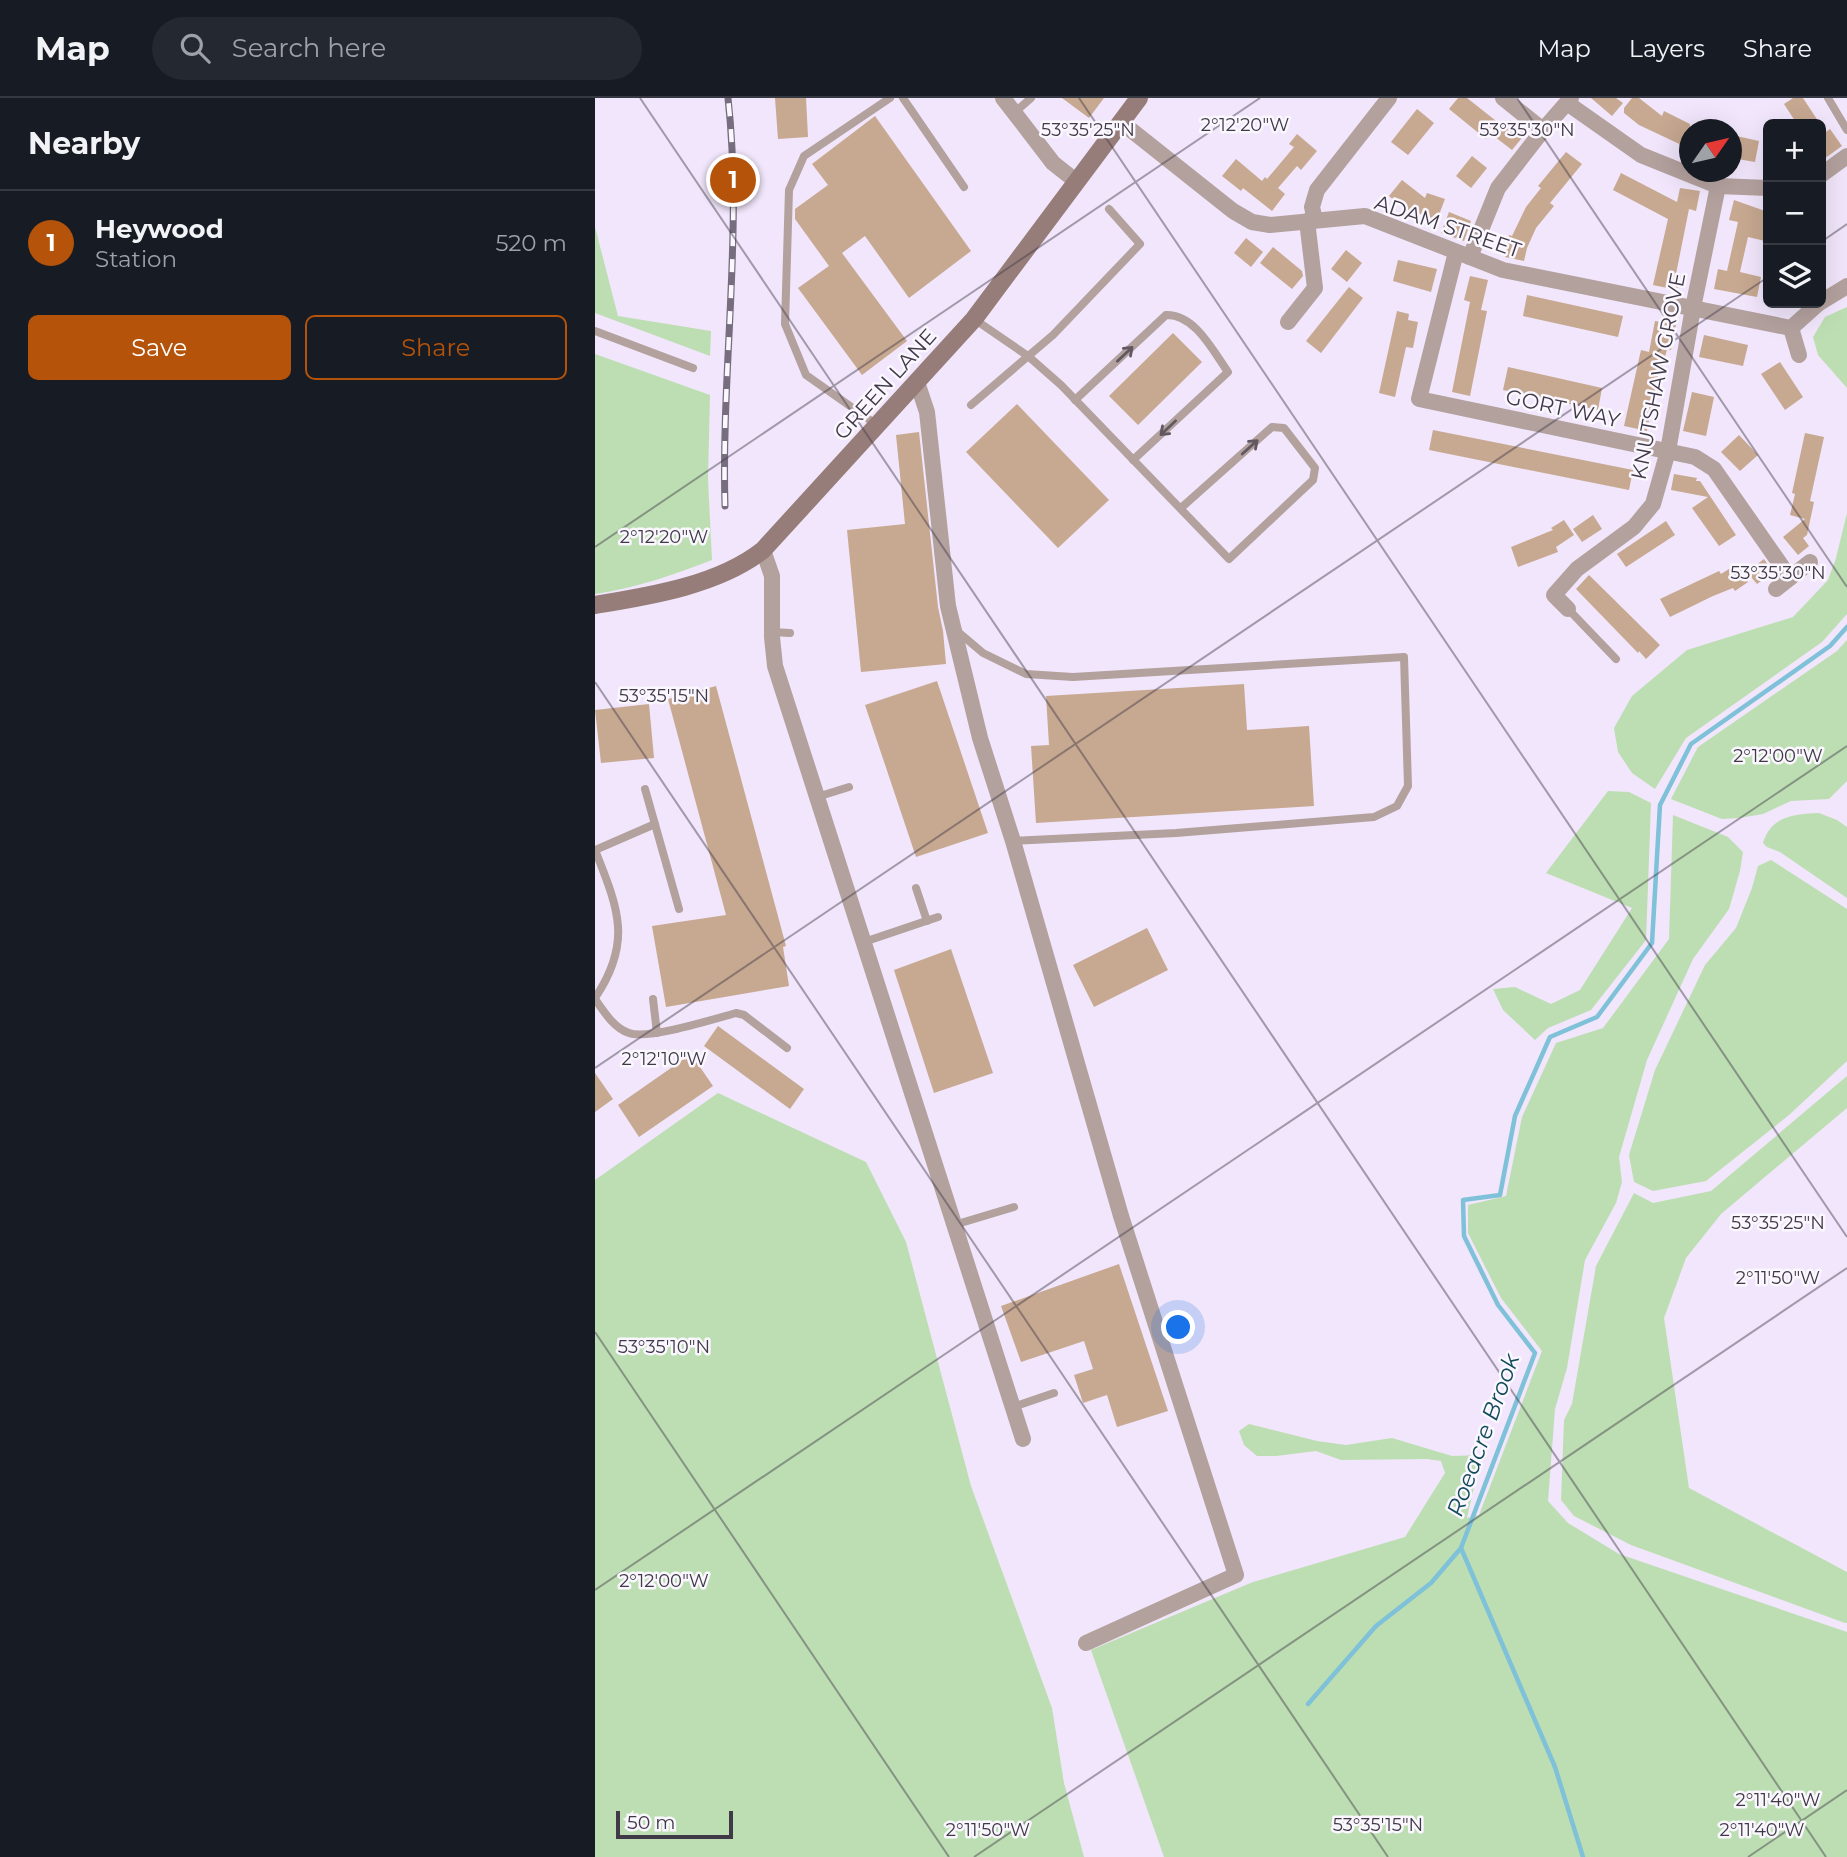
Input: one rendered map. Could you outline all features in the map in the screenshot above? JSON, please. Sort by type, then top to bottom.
[{"type":"street","points":[[1003,98],[1052,163],[1077,182]]},
{"type":"street","name":"GREEN LANE","points":[[595,605],[633,599],[715,577],[738,567],[763,550],[974,319],[1139,98]]},
{"type":"street","points":[[1288,322],[1315,288],[1311,221],[1317,190],[1389,98]]},
{"type":"street","points":[[1503,98],[1543,130]]},
{"type":"street","points":[[1463,255],[1498,188],[1569,100],[1641,155],[1718,186],[1763,188]]},
{"type":"street","name":"ADAM STREET","points":[[1121,122],[1233,211],[1252,222],[1270,225],[1365,216],[1503,270],[1791,328]]},
{"type":"street","points":[[1826,171],[1847,156]]},
{"type":"street","name":"KNUTSHAW GROVE","points":[[1568,609],[1554,595],[1577,569],[1634,527],[1653,503],[1668,451],[1693,307],[1718,186]]},
{"type":"street","name":"GORT WAY","points":[[1463,255],[1419,399],[1695,457],[1714,469],[1790,578]]},
{"type":"street","points":[[1826,298],[1847,286]]},
{"type":"street","points":[[1799,355],[1791,328],[1813,308]]},
{"type":"street","points":[[917,382],[927,412],[947,607],[980,738],[1013,841],[1121,1216],[1236,1575],[1086,1643]]},
{"type":"street","points":[[763,550],[772,576],[775,666],[1023,1439]]},
{"type":"street","points":[[1776,589],[1810,562]]},
{"type":"lane","points":[[877,426],[806,375],[785,324],[789,190],[804,156],[888,98]]},
{"type":"lane","points":[[903,98],[964,187]]},
{"type":"lane","points":[[1014,113],[1031,98]]},
{"type":"lane","points":[[1828,98],[1847,130]]},
{"type":"lane","points":[[971,405],[1053,335],[1140,244],[1109,209]]},
{"type":"lane","points":[[1075,400],[1166,315],[1177,315],[1197,329],[1228,372],[1133,460]]},
{"type":"lane","points":[[974,319],[1028,356],[1075,400],[1229,559],[1313,480],[1315,468],[1284,428],[1272,427],[1181,509]]},
{"type":"lane","points":[[595,331],[693,368]]},
{"type":"lane","points":[[1568,609],[1616,659]]},
{"type":"lane","points":[[953,626],[983,653],[1025,674],[1073,677],[1404,657],[1408,786],[1397,806],[1374,817],[1176,833],[1013,841]]},
{"type":"lane","points":[[772,632],[790,633]]},
{"type":"lane","points":[[817,797],[849,787]]},
{"type":"lane","points":[[645,789],[679,909]]},
{"type":"lane","points":[[655,824],[595,850],[614,900],[619,926],[616,953],[609,977],[595,999],[611,1020],[631,1034],[657,1033],[736,1013],[744,1015],[787,1048]]},
{"type":"lane","points":[[916,888],[927,921]]},
{"type":"lane","points":[[864,942],[938,917]]},
{"type":"lane","points":[[653,999],[657,1033]]},
{"type":"lane","points":[[954,1225],[1014,1207]]},
{"type":"lane","points":[[1013,1407],[1054,1394]]},
{"type":"green space","points":[[595,227],[618,316],[711,331],[710,356],[595,313]]},
{"type":"green space","points":[[1847,307],[1847,388],[1818,355],[1813,337],[1825,317]]},
{"type":"green space","points":[[595,354],[710,395],[708,479],[712,560],[654,580],[595,594]]},
{"type":"green space","points":[[1847,513],[1847,614],[1822,642],[1686,738],[1655,789],[1632,773],[1618,752],[1614,728],[1632,696],[1687,650],[1793,617],[1828,580]]},
{"type":"green space","points":[[1847,640],[1847,781],[1829,799],[1791,801],[1763,814],[1722,819],[1671,799],[1698,747],[1837,651]]},
{"type":"green space","points":[[1608,791],[1629,792],[1651,803],[1646,940],[1591,1010],[1548,1028],[1535,1040],[1503,1010],[1493,989],[1515,987],[1551,1004],[1580,990],[1632,908],[1546,873]]},
{"type":"green space","points":[[1819,813],[1847,827],[1847,898],[1763,843],[1772,827],[1785,818]]},
{"type":"green space","points":[[1673,815],[1728,837],[1743,852],[1740,871],[1729,909],[1693,959],[1647,1060],[1619,1157],[1622,1182],[1616,1203],[1585,1260],[1567,1368],[1555,1409],[1548,1501],[1568,1523],[1619,1554],[1847,1632],[1847,1857],[1164,1857],[1091,1650],[1253,1582],[1405,1537],[1445,1473],[1441,1461],[1427,1459],[1341,1460],[1316,1451],[1257,1456],[1244,1445],[1239,1431],[1249,1424],[1317,1441],[1346,1445],[1392,1438],[1452,1456],[1481,1455],[1467,1518],[1479,1515],[1542,1351],[1501,1298],[1468,1233],[1468,1205],[1506,1196],[1522,1117],[1556,1043],[1603,1028],[1669,939]]},
{"type":"green space","points":[[1771,860],[1847,909],[1847,1061],[1789,1115],[1706,1181],[1653,1191],[1634,1182],[1629,1155],[1655,1070],[1705,965],[1736,928],[1758,866]]},
{"type":"green space","points":[[1847,1076],[1847,1108],[1721,1214],[1686,1258],[1664,1318],[1689,1488],[1847,1572],[1845,1623],[1631,1545],[1574,1516],[1561,1500],[1564,1420],[1572,1404],[1596,1266],[1634,1193],[1653,1203],[1711,1191]]},
{"type":"green space","points":[[718,1093],[866,1162],[906,1242],[971,1486],[1052,1708],[1064,1783],[1084,1857],[595,1857],[595,1180]]},
{"type":"building","points":[[775,98],[806,98],[808,137],[778,139]]},
{"type":"building","points":[[1062,98],[1104,98],[1089,118]]},
{"type":"building","points":[[1458,98],[1467,98],[1505,128],[1510,120],[1526,133],[1512,150],[1490,133],[1486,139],[1449,109]]},
{"type":"building","points":[[1591,98],[1616,98],[1623,103],[1612,116]]},
{"type":"building","points":[[1632,98],[1639,98],[1662,116],[1664,111],[1680,119],[1679,144],[1639,125],[1624,113],[1624,108]]},
{"type":"building","points":[[1793,98],[1803,98],[1817,119],[1794,119],[1784,104]]},
{"type":"building","points":[[1417,109],[1434,123],[1408,155],[1391,142]]},
{"type":"building","points":[[875,116],[971,251],[909,298],[865,236],[842,253],[907,341],[862,375],[798,288],[829,266],[795,219],[795,209],[828,185],[812,164]]},
{"type":"building","points":[[1830,129],[1842,146],[1826,157],[1826,132]]},
{"type":"building","points":[[1297,134],[1317,151],[1301,170],[1297,166],[1278,188],[1285,194],[1272,211],[1243,188],[1241,191],[1222,176],[1236,159],[1262,181],[1265,177],[1267,179],[1294,147],[1289,144]]},
{"type":"building","points":[[1742,137],[1759,141],[1755,162],[1742,160]]},
{"type":"building","points":[[1566,152],[1582,164],[1550,203],[1554,206],[1536,228],[1524,261],[1505,257],[1509,235],[1512,236],[1526,207],[1541,188],[1538,186]]},
{"type":"building","points":[[1472,156],[1487,168],[1471,188],[1456,176]]},
{"type":"building","points":[[1621,173],[1677,202],[1680,188],[1700,191],[1696,211],[1689,209],[1676,274],[1681,275],[1677,290],[1653,285],[1668,219],[1613,190]]},
{"type":"building","points":[[1402,180],[1425,198],[1427,193],[1445,199],[1437,220],[1409,210],[1408,212],[1389,196]]},
{"type":"building","points":[[1734,200],[1763,210],[1763,241],[1748,237],[1740,272],[1761,277],[1757,297],[1714,289],[1718,269],[1727,271],[1738,222],[1729,220]]},
{"type":"building","points":[[1449,212],[1471,221],[1464,241],[1441,233]]},
{"type":"building","points":[[1246,238],[1263,252],[1251,267],[1234,253]]},
{"type":"building","points":[[1273,247],[1302,271],[1303,276],[1292,289],[1260,263]]},
{"type":"building","points":[[1346,250],[1362,263],[1347,282],[1331,269]]},
{"type":"building","points":[[1398,260],[1437,269],[1431,292],[1393,281]]},
{"type":"building","points":[[1470,276],[1488,280],[1481,310],[1487,311],[1470,396],[1452,392],[1470,302],[1464,300]]},
{"type":"building","points":[[1349,287],[1363,298],[1321,353],[1306,341]]},
{"type":"building","points":[[1527,295],[1623,316],[1618,337],[1523,316]]},
{"type":"building","points":[[1397,311],[1409,314],[1408,320],[1418,322],[1413,348],[1406,347],[1395,397],[1379,393]]},
{"type":"building","points":[[1655,321],[1676,325],[1671,350],[1667,349],[1662,370],[1659,370],[1647,431],[1624,426],[1641,350],[1649,352]]},
{"type":"building","points":[[1173,333],[1202,362],[1138,425],[1109,396]]},
{"type":"building","points":[[1704,335],[1748,345],[1743,366],[1699,357]]},
{"type":"building","points":[[1780,362],[1803,397],[1785,410],[1761,374]]},
{"type":"building","points":[[1508,367],[1602,388],[1598,410],[1503,390]]},
{"type":"building","points":[[1692,392],[1714,397],[1706,436],[1683,431]]},
{"type":"building","points":[[1017,404],[1109,500],[1058,548],[966,452]]},
{"type":"building","points":[[1433,430],[1633,470],[1629,490],[1429,450]]},
{"type":"building","points":[[919,432],[946,664],[861,672],[847,530],[905,524],[896,435]]},
{"type":"building","points":[[1805,433],[1824,437],[1810,501],[1814,502],[1807,535],[1803,538],[1809,546],[1798,555],[1783,537],[1805,519],[1790,515]]},
{"type":"building","points":[[1739,435],[1758,455],[1740,471],[1721,452]]},
{"type":"building","points":[[1674,474],[1697,478],[1696,481],[1700,481],[1736,535],[1719,546],[1692,508],[1708,497],[1671,490]]},
{"type":"building","points":[[1593,515],[1602,529],[1582,542],[1573,529]]},
{"type":"building","points":[[1564,520],[1574,535],[1556,547],[1558,552],[1518,567],[1511,547],[1553,530],[1551,528]]},
{"type":"building","points":[[1666,521],[1675,535],[1626,567],[1617,554]]},
{"type":"building","points":[[1764,559],[1773,572],[1757,584],[1747,572]]},
{"type":"building","points":[[1737,564],[1748,582],[1735,591],[1733,588],[1713,596],[1670,617],[1660,599],[1719,571],[1721,574]]},
{"type":"building","points":[[1589,575],[1660,645],[1646,659],[1576,589]]},
{"type":"building","points":[[937,681],[988,833],[916,857],[865,705]]},
{"type":"building","points":[[1244,684],[1247,730],[1309,726],[1314,806],[1036,823],[1031,746],[1049,745],[1046,696]]},
{"type":"building","points":[[716,686],[786,946],[783,947],[789,986],[666,1007],[652,926],[726,915],[668,699]]},
{"type":"building","points":[[649,704],[654,758],[601,763],[595,710]]},
{"type":"building","points":[[1147,928],[1168,970],[1094,1007],[1073,965]]},
{"type":"building","points":[[951,949],[993,1073],[934,1093],[894,970]]},
{"type":"building","points":[[718,1026],[804,1089],[790,1109],[704,1046]]},
{"type":"building","points":[[691,1054],[713,1086],[639,1137],[618,1105]]},
{"type":"building","points":[[595,1073],[613,1099],[595,1112]]},
{"type":"building","points":[[1119,1264],[1168,1411],[1117,1427],[1107,1395],[1083,1403],[1074,1375],[1093,1369],[1084,1341],[1021,1362],[1001,1306]]},
{"type":"waterway","name":"Roeacre Brook","points":[[1583,1857],[1555,1767],[1461,1548],[1535,1353],[1498,1305],[1464,1236],[1463,1200],[1500,1195],[1515,1116],[1550,1037],[1597,1017],[1652,943],[1660,805],[1691,744],[1830,646],[1847,627]]},
{"type":"waterway","points":[[1308,1704],[1376,1626],[1431,1583],[1461,1548]]},
{"type":"railway","points":[[725,506],[726,404],[733,251],[732,149],[728,98]]},
{"type":"place","name":"Heywood","points":[[733,180]]}]
